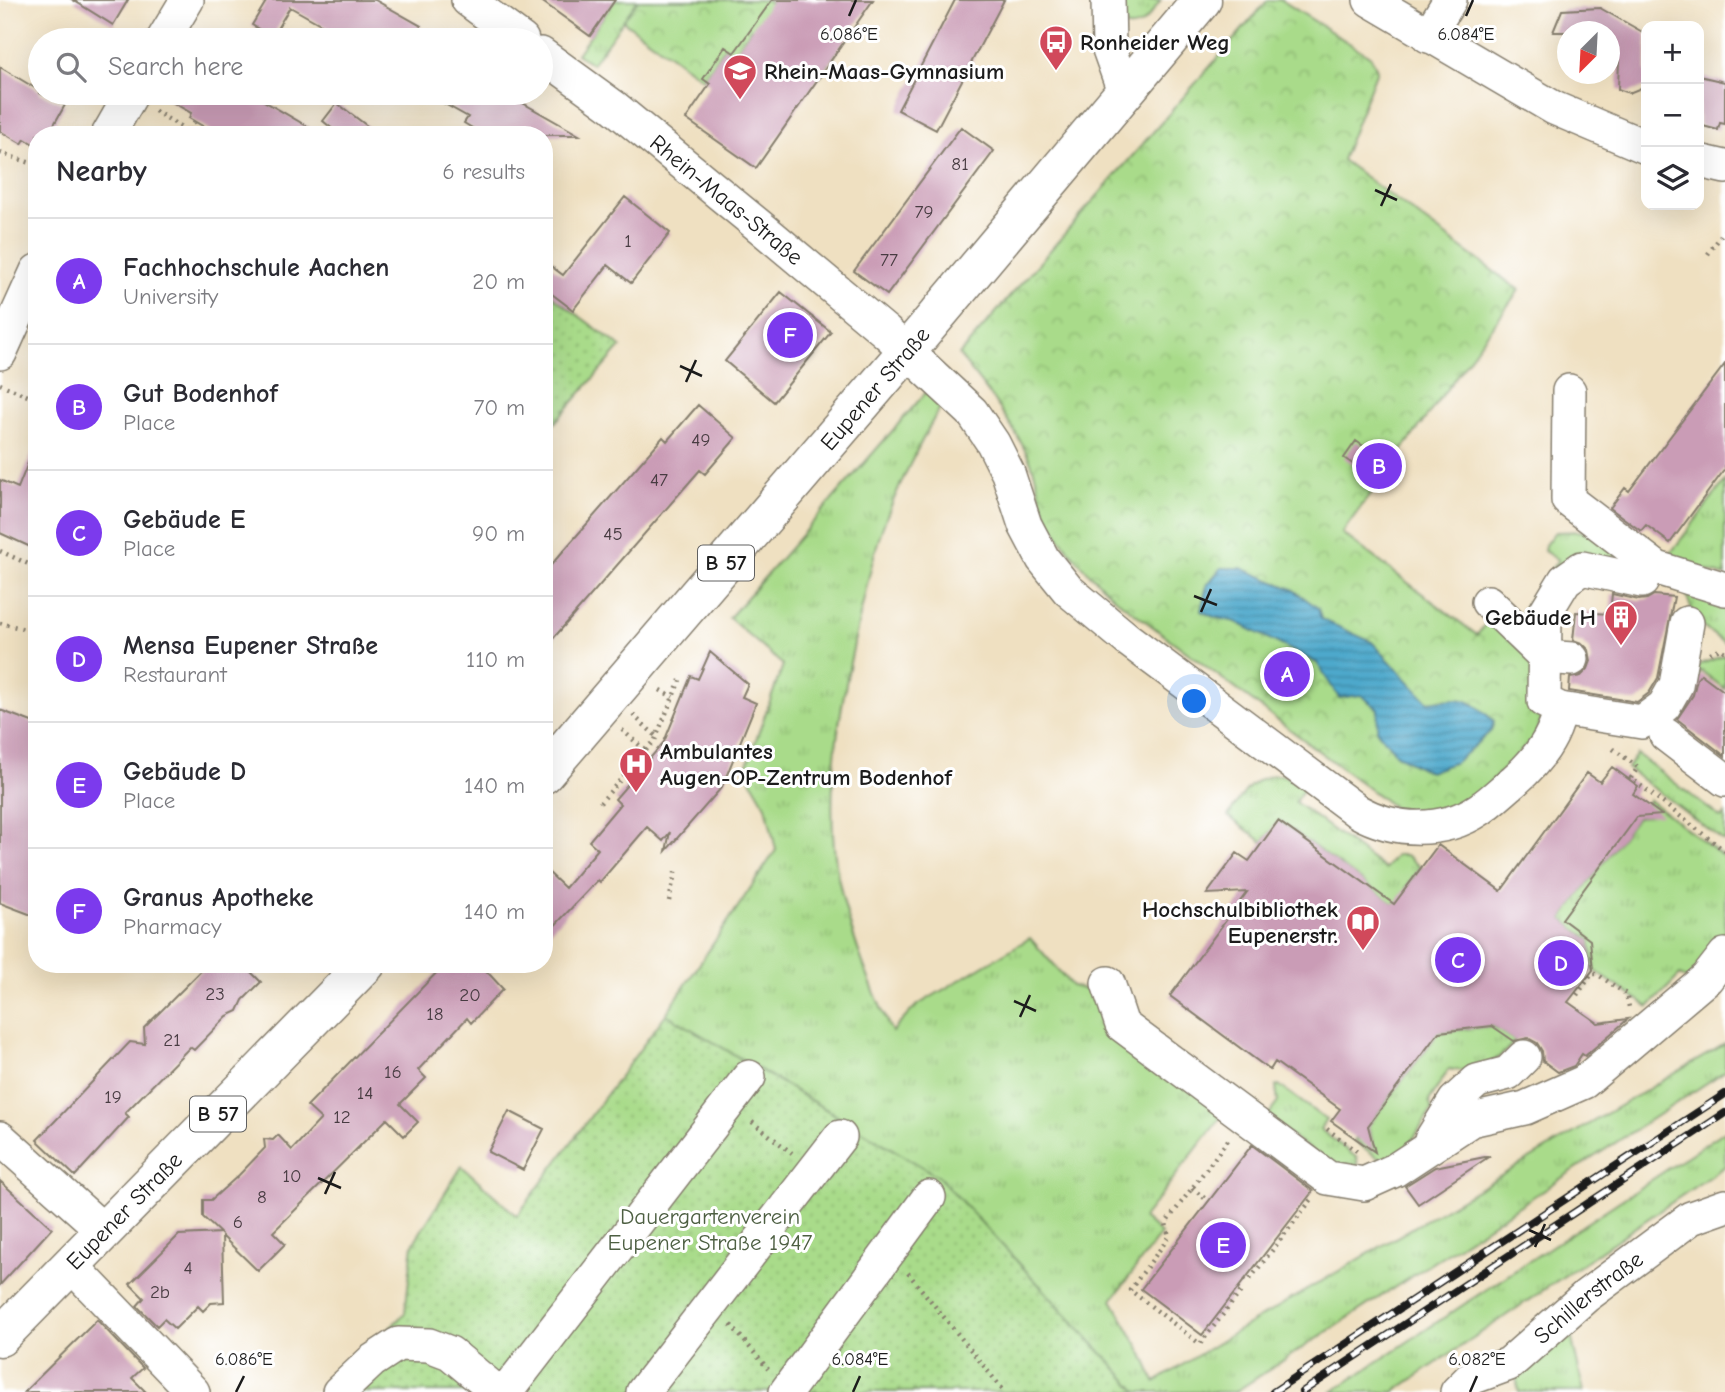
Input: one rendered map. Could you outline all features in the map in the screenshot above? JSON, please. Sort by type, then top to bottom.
[{"type":"main road","name":"Eupener Straße","points":[[553,764],[907,351],[1202,0]]},
{"type":"main road","name":"Eupener Straße","points":[[0,1337],[357,973]]},
{"type":"street","points":[[170,28],[187,0]]},
{"type":"street","points":[[468,0],[506,28]]},
{"type":"street","points":[[1108,0],[1109,49],[1125,94]]},
{"type":"street","points":[[1370,0],[1427,36],[1554,108],[1641,145]]},
{"type":"street","points":[[1427,36],[1450,0]]},
{"type":"street","name":"Rhein-Maas-Straße","points":[[553,63],[614,107],[907,351],[972,412],[1008,473],[1025,525],[1043,559],[1068,590],[1127,639],[1357,811],[1391,826],[1415,828],[1458,820],[1479,810],[1521,774],[1544,747],[1557,726],[1560,709]]},
{"type":"street","points":[[113,126],[125,105]]},
{"type":"street","points":[[1704,162],[1725,167]]},
{"type":"street","points":[[0,353],[28,291]]},
{"type":"street","points":[[1569,391],[1568,500],[1657,569],[1725,589]]},
{"type":"street","points":[[1642,581],[1582,568],[1564,580],[1545,613],[1558,658],[1544,701],[1560,709],[1642,722],[1664,706],[1676,685],[1680,644]]},
{"type":"street","points":[[1488,602],[1558,658]]},
{"type":"street","points":[[1666,734],[1725,780]]},
{"type":"street","points":[[1108,983],[1122,1025],[1328,1178],[1364,1184],[1395,1170],[1471,1120],[1525,1108],[1584,1082],[1707,978],[1725,955]]},
{"type":"street","points":[[1426,1149],[1455,1101],[1477,1081],[1508,1073],[1524,1057]]},
{"type":"street","points":[[506,1392],[749,1077]]},
{"type":"street","points":[[643,1392],[841,1137]]},
{"type":"street","points":[[0,1138],[103,1230]]},
{"type":"street","points":[[786,1392],[929,1197]]},
{"type":"street","name":"Schillerstraße","points":[[1457,1392],[1471,1378],[1509,1364],[1586,1296],[1691,1218],[1725,1206]]},
{"type":"street","points":[[70,1264],[193,1392]]},
{"type":"street","points":[[339,1392],[372,1361],[398,1345],[429,1345],[450,1353],[497,1392]]},
{"type":"path","points":[[148,105],[181,126]]},
{"type":"path","points":[[194,126],[195,121]]},
{"type":"path","points":[[0,153],[28,162]]},
{"type":"path","points":[[1708,254],[1725,230]]},
{"type":"path","points":[[0,384],[28,396]]},
{"type":"path","points":[[0,551],[28,564]]},
{"type":"path","points":[[0,623],[28,630]]},
{"type":"path","points":[[600,803],[654,740],[680,680]]},
{"type":"path","points":[[660,690],[673,696]]},
{"type":"path","points":[[1630,778],[1725,851]]},
{"type":"path","points":[[670,901],[676,868]]},
{"type":"path","points":[[1577,995],[1592,974],[1597,974],[1611,983]]},
{"type":"path","points":[[729,1103],[815,1171]]},
{"type":"path","points":[[1238,1288],[1242,1290],[1200,1344],[1130,1290],[1169,1237],[1166,1223],[1245,1116]]},
{"type":"path","points":[[1250,1279],[1328,1178]]},
{"type":"path","points":[[1192,1188],[1208,1201]]},
{"type":"path","points":[[890,1251],[1005,1392]]},
{"type":"path","points":[[712,1303],[786,1392]]},
{"type":"green space","points":[[615,0],[638,0],[592,64],[577,54]]},
{"type":"green space","points":[[638,0],[767,0],[838,50],[820,77],[751,29],[734,54],[725,47],[703,79],[623,21]]},
{"type":"green space","points":[[1117,0],[1161,0],[1141,24],[1130,27],[1123,26]]},
{"type":"green space","points":[[1268,0],[1281,0],[1371,57],[1377,70],[1342,160],[1519,290],[1342,533],[1477,635],[1490,618],[1532,657],[1543,715],[1534,738],[1480,793],[1446,810],[1404,815],[1106,590],[1060,539],[1047,515],[1032,465],[1022,444],[997,405],[959,355]]},
{"type":"green space","points":[[553,297],[621,347],[553,425]]},
{"type":"green space","points":[[928,390],[942,404],[905,474],[881,531],[845,687],[836,750],[832,814],[842,897],[860,956],[892,1032],[916,1006],[1030,938],[1072,986],[1098,993],[1224,1113],[1143,1218],[1161,1234],[1112,1300],[1143,1354],[1155,1382],[1725,1044],[1725,1071],[1235,1392],[1138,1392],[939,1177],[666,1014],[776,850],[766,806],[745,770],[783,665],[729,618]]},
{"type":"green space","points":[[1725,481],[1725,576],[1667,558]]},
{"type":"green space","points":[[1593,531],[1725,599],[1725,643],[1696,622],[1685,591],[1590,558],[1535,631],[1518,616],[1558,560],[1544,551],[1545,545],[1555,532]]},
{"type":"green space","points":[[1725,655],[1725,689],[1701,671],[1690,685],[1693,667]]},
{"type":"green space","points":[[1637,754],[1721,818],[1725,814],[1725,842],[1627,768]]},
{"type":"green space","points":[[1282,775],[1305,787],[1295,802],[1385,869],[1396,855],[1406,855],[1420,867],[1406,888],[1438,911],[1426,928],[1279,821],[1263,842],[1228,816],[1252,784]]},
{"type":"green space","points":[[1649,800],[1725,858],[1725,939],[1688,981],[1680,975],[1649,1007],[1593,970],[1590,940],[1562,919],[1637,817],[1648,816]]},
{"type":"green space","name":"Dauergartenverein Eupener Straße 1947","points":[[666,1014],[939,1177],[1138,1392],[324,1392],[405,1313],[413,1244],[462,1166],[517,1216]]},
{"type":"green space","points":[[1492,1026],[1515,1041],[1501,1056],[1486,1066],[1469,1070],[1449,1069],[1429,1101],[1432,1110],[1404,1153],[1383,1161],[1354,1141],[1372,1140],[1368,1126],[1439,1032]]},
{"type":"green space","points":[[1279,1085],[1326,1120],[1320,1129],[1357,1158],[1358,1173],[1339,1170],[1266,1118],[1278,1102],[1276,1086]]},
{"type":"green space","points":[[1725,1131],[1725,1166],[1394,1392],[1332,1392]]},
{"type":"green space","points":[[1570,1331],[1584,1392],[1519,1392],[1516,1376]]},
{"type":"water","points":[[1221,568],[1241,568],[1292,589],[1318,608],[1321,619],[1372,642],[1428,702],[1464,700],[1494,721],[1491,731],[1456,762],[1429,772],[1397,755],[1377,731],[1378,709],[1361,695],[1339,698],[1317,663],[1236,622],[1201,611],[1207,585]]},
{"type":"building","points":[[73,0],[128,0],[113,25]]},
{"type":"building","points":[[267,0],[375,0],[421,26],[328,28],[290,7],[277,28],[257,28],[252,25]]},
{"type":"building","points":[[540,0],[615,0],[590,36]]},
{"type":"building","points":[[772,0],[873,0],[756,168],[686,119],[710,84],[703,79],[725,47],[734,53]]},
{"type":"building","points":[[955,0],[1004,0],[936,130],[898,110]]},
{"type":"building","points":[[1600,8],[1641,31],[1641,88],[1629,93],[1618,89],[1620,21],[1558,21],[1562,10]]},
{"type":"building","points":[[0,67],[28,84],[28,105],[65,105],[53,126],[28,126],[28,141],[25,139],[22,144],[0,131]]},
{"type":"building","points":[[1704,77],[1725,82],[1725,124],[1720,123],[1718,130],[1704,126]]},
{"type":"building","points":[[177,105],[271,105],[307,126],[203,126],[189,118],[191,113]]},
{"type":"building","points":[[335,105],[340,105],[367,126],[329,126],[323,121]]},
{"type":"building","points":[[446,105],[526,105],[579,135],[553,135],[553,126],[469,126],[464,123],[468,117]]},
{"type":"building","points":[[961,127],[994,151],[887,295],[854,271]]},
{"type":"building","points":[[625,197],[670,233],[631,283],[608,265],[573,310],[553,295],[553,268],[563,275]]},
{"type":"building","points":[[781,292],[831,332],[774,402],[725,361]]},
{"type":"building","points":[[1725,364],[1725,469],[1670,543],[1646,525],[1641,531],[1610,508],[1625,488],[1629,491]]},
{"type":"building","points":[[698,405],[736,438],[705,474],[700,470],[553,639],[553,563],[663,437],[667,441]]},
{"type":"building","points":[[1356,441],[1387,462],[1375,479],[1344,458]]},
{"type":"building","points":[[28,463],[28,546],[0,533],[0,480],[18,488]]},
{"type":"building","name":"Gebäude H","points":[[1612,594],[1639,600],[1654,595],[1674,597],[1658,678],[1649,693],[1637,702],[1569,691],[1570,678],[1581,676],[1591,661],[1589,650],[1582,643],[1573,640],[1576,612],[1610,614]]},
{"type":"building","points":[[710,652],[748,684],[742,697],[756,703],[722,787],[666,851],[670,832],[663,841],[647,827],[600,882],[598,880],[553,928],[553,877],[565,888],[598,849],[589,841],[620,804],[615,799],[664,742],[691,676],[698,679]]},
{"type":"building","points":[[1701,674],[1725,692],[1725,756],[1677,719],[1693,695]]},
{"type":"building","points":[[0,710],[28,721],[28,914],[0,903]]},
{"type":"building","points":[[1612,767],[1638,786],[1633,794],[1662,815],[1637,817],[1562,919],[1590,940],[1593,970],[1568,1002],[1598,1023],[1628,1019],[1585,1056],[1582,1054],[1574,1066],[1558,1072],[1543,1061],[1542,1051],[1537,1043],[1528,1038],[1514,1041],[1492,1026],[1439,1032],[1368,1126],[1375,1152],[1331,1121],[1340,1109],[1275,1062],[1270,1070],[1170,996],[1247,892],[1207,894],[1237,853],[1249,861],[1278,821],[1394,904],[1438,845],[1501,891],[1587,773],[1600,782]]},
{"type":"building","points":[[199,973],[252,973],[261,982],[243,1000],[238,1011],[227,1016],[194,1050],[190,1047],[125,1113],[129,1117],[75,1176],[37,1140],[130,1042],[145,1044],[144,1028]]},
{"type":"building","points":[[436,973],[488,973],[503,989],[471,1023],[467,1018],[418,1070],[426,1078],[400,1104],[418,1122],[404,1136],[387,1119],[273,1232],[285,1244],[258,1271],[222,1236],[224,1302],[211,1303],[203,1311],[198,1306],[175,1329],[164,1319],[157,1326],[137,1306],[144,1298],[130,1284],[179,1235],[220,1233],[203,1217],[203,1200],[211,1200],[239,1175],[265,1148],[264,1139],[273,1140],[278,1135],[292,1150],[321,1119],[307,1106]]},
{"type":"building","points":[[509,1111],[544,1129],[523,1170],[488,1152]]},
{"type":"building","points":[[1252,1145],[1313,1191],[1202,1335],[1141,1289]]},
{"type":"building","points":[[1490,1156],[1418,1204],[1405,1186],[1435,1167]]},
{"type":"building","points":[[0,1181],[52,1228],[0,1285]]},
{"type":"building","points":[[97,1320],[143,1368],[132,1378],[146,1392],[24,1392]]},
{"type":"railway","points":[[1273,1392],[1725,1094]]},
{"type":"railway","points":[[1302,1392],[1725,1113]]},
{"type":"place","name":"Ronheider Weg","points":[[1056,72]]},
{"type":"place","name":"Rhein-Maas-Gymnasium","points":[[740,101]]},
{"type":"place","name":"Granus Apotheke","points":[[790,335]]},
{"type":"place","name":"Gut Bodenhof","points":[[1379,466]]},
{"type":"place","name":"Gebäude H","points":[[1621,647]]},
{"type":"place","name":"Fachhochschule Aachen","points":[[1287,674]]},
{"type":"place","name":"Ambulantes Augen-OP-Zentrum Bodenhof","points":[[636,794]]},
{"type":"place","name":"Hochschulbibliothek Eupenerstr.","points":[[1363,952]]},
{"type":"place","name":"Gebäude E","points":[[1458,960]]},
{"type":"place","name":"Mensa Eupener Straße","points":[[1561,963]]},
{"type":"place","name":"Gebäude D","points":[[1223,1245]]}]
